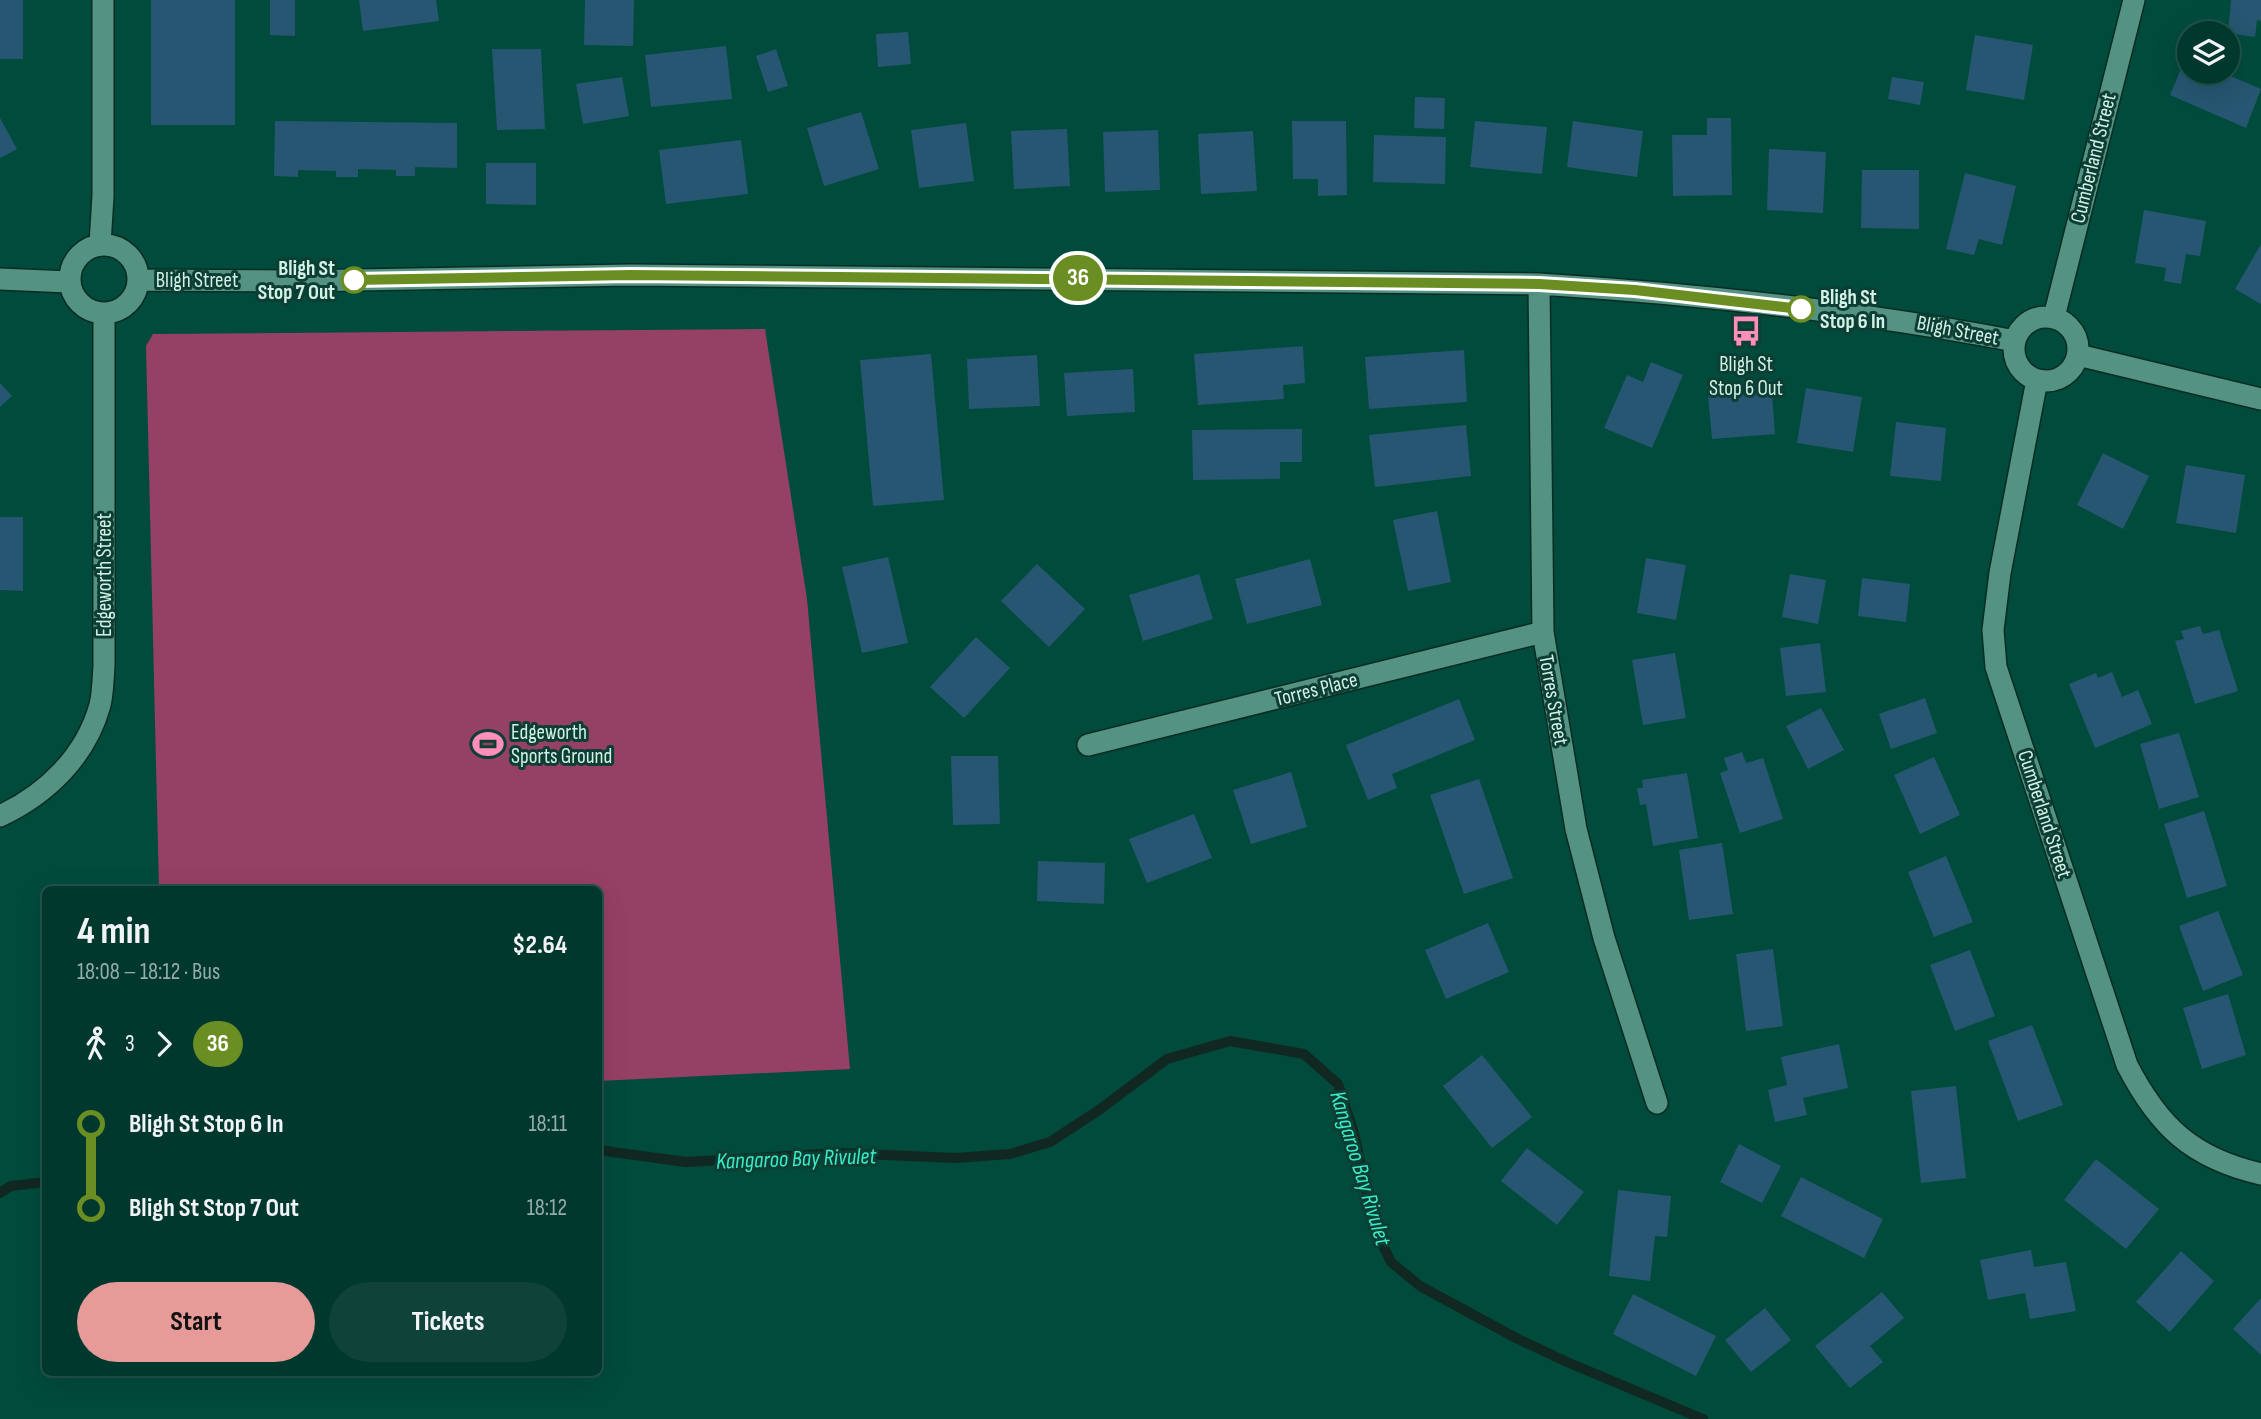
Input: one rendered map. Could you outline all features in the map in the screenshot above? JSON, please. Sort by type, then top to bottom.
[{"type":"street","points":[[100,244],[103,196],[103,0]]},
{"type":"street","name":"Cumberland Street","points":[[2054,317],[2134,0]]},
{"type":"street","points":[[100,244],[119,248],[127,253],[133,261],[138,280],[132,300],[115,312],[104,314],[84,308],[77,301],[69,282],[70,271],[80,253],[100,244]]},
{"type":"street","name":"Bligh Street","points":[[138,280],[300,281],[643,275],[1539,284],[1635,290],[1911,321],[2015,341]]},
{"type":"street","points":[[0,279],[69,282]]},
{"type":"street","name":"Torres Street","points":[[1539,284],[1543,632],[1576,828],[1604,938],[1657,1103]]},
{"type":"street","name":"Edgeworth Street","points":[[0,816],[21,806],[60,775],[91,732],[101,702],[104,653],[104,314]]},
{"type":"street","points":[[2044,316],[2054,317],[2063,321],[2076,336],[2078,355],[2074,366],[2058,380],[2037,380],[2021,369],[2016,360],[2015,341],[2025,324],[2044,316]]},
{"type":"street","points":[[2078,355],[2261,399]]},
{"type":"street","name":"Cumberland Street","points":[[2037,380],[2000,573],[1993,630],[1996,667],[2127,1065],[2140,1091],[2157,1115],[2180,1138],[2197,1150],[2242,1170],[2261,1174]]},
{"type":"street","name":"Torres Place","points":[[1088,745],[1543,632]]},
{"type":"shaded area","name":"Edgeworth Sports Ground","points":[[765,329],[807,599],[850,1069],[602,1081],[602,886],[159,886],[146,346],[153,334]]},
{"type":"building","points":[[0,0],[23,0],[23,59],[0,59]]},
{"type":"building","points":[[151,0],[235,0],[235,125],[151,125]]},
{"type":"building","points":[[270,0],[295,0],[295,36],[270,35]]},
{"type":"building","points":[[359,0],[436,0],[439,21],[363,31]]},
{"type":"building","points":[[585,0],[634,0],[633,46],[584,45]]},
{"type":"building","points":[[2231,0],[2261,0],[2261,21],[2257,20],[2255,37],[2240,35],[2240,21],[2229,21]]},
{"type":"building","points":[[908,32],[911,64],[878,67],[876,34]]},
{"type":"building","points":[[1975,35],[2033,45],[2024,100],[1966,90]]},
{"type":"building","points":[[726,46],[732,99],[651,107],[645,55]]},
{"type":"building","points":[[492,49],[541,49],[545,129],[497,130]]},
{"type":"building","points":[[776,49],[788,86],[768,92],[756,56]]},
{"type":"building","points":[[622,77],[629,116],[583,124],[576,84]]},
{"type":"building","points":[[1892,77],[1924,82],[1920,105],[1888,99]]},
{"type":"building","points":[[2177,78],[2177,84],[2240,84],[2240,80],[2261,89],[2246,128],[2170,95]]},
{"type":"building","points":[[1415,97],[1445,98],[1444,129],[1414,128]]},
{"type":"building","points":[[861,112],[879,169],[824,186],[807,128]]},
{"type":"building","points":[[0,118],[17,149],[0,158]]},
{"type":"building","points":[[1707,118],[1731,118],[1732,195],[1673,196],[1672,135],[1707,135]]},
{"type":"building","points":[[275,121],[457,123],[457,168],[415,167],[415,176],[396,176],[396,170],[358,169],[358,177],[336,177],[336,171],[298,170],[298,177],[274,176]]},
{"type":"building","points":[[1292,121],[1346,121],[1347,195],[1318,196],[1318,179],[1293,179]]},
{"type":"building","points":[[1475,121],[1547,127],[1542,174],[1470,167]]},
{"type":"building","points":[[1573,121],[1643,131],[1637,177],[1567,167]]},
{"type":"building","points":[[966,123],[974,181],[919,188],[911,130]]},
{"type":"building","points":[[1067,129],[1070,186],[1014,189],[1011,131]]},
{"type":"building","points":[[1158,130],[1160,190],[1105,192],[1103,132]]},
{"type":"building","points":[[1253,131],[1257,191],[1201,194],[1198,134]]},
{"type":"building","points":[[1374,135],[1446,137],[1445,184],[1373,182]]},
{"type":"building","points":[[741,140],[748,194],[666,204],[659,150]]},
{"type":"building","points":[[1769,149],[1826,152],[1823,213],[1767,210]]},
{"type":"building","points":[[486,163],[536,163],[536,205],[486,204]]},
{"type":"building","points":[[1862,170],[1919,170],[1919,229],[1861,228]]},
{"type":"building","points":[[1965,173],[2016,186],[2002,245],[1979,239],[1974,255],[1946,249]]},
{"type":"building","points":[[2144,210],[2206,221],[2200,256],[2186,254],[2181,284],[2164,281],[2166,268],[2135,263]]},
{"type":"building","points":[[2261,244],[2261,304],[2235,289]]},
{"type":"building","points":[[1303,346],[1305,383],[1283,385],[1284,399],[1198,405],[1194,354]]},
{"type":"building","points":[[1464,350],[1467,402],[1369,409],[1365,357]]},
{"type":"building","points":[[931,354],[944,500],[873,506],[860,360]]},
{"type":"building","points":[[1037,355],[1040,406],[969,409],[967,359]]},
{"type":"building","points":[[1651,362],[1683,375],[1652,448],[1604,428],[1627,375],[1643,382]]},
{"type":"building","points":[[1133,369],[1135,412],[1067,416],[1064,373]]},
{"type":"building","points":[[1771,380],[1775,434],[1712,439],[1707,385]]},
{"type":"building","points":[[0,383],[12,396],[0,407]]},
{"type":"building","points":[[1806,388],[1862,397],[1853,452],[1797,443]]},
{"type":"building","points":[[1896,422],[1946,428],[1941,481],[1890,476]]},
{"type":"building","points":[[1466,425],[1471,476],[1375,487],[1369,435]]},
{"type":"building","points":[[1302,429],[1302,462],[1280,462],[1280,479],[1193,480],[1192,430]]},
{"type":"building","points":[[2103,453],[2149,476],[2123,529],[2077,505]]},
{"type":"building","points":[[2186,465],[2245,475],[2236,533],[2176,523]]},
{"type":"building","points":[[1437,511],[1451,582],[1408,591],[1393,520]]},
{"type":"building","points":[[0,517],[23,517],[23,591],[0,590]]},
{"type":"building","points":[[888,557],[908,643],[862,653],[842,567]]},
{"type":"building","points":[[1646,558],[1686,565],[1676,620],[1637,613]]},
{"type":"building","points":[[1310,559],[1322,605],[1247,624],[1235,579]]},
{"type":"building","points":[[1037,564],[1085,609],[1049,647],[1001,601]]},
{"type":"building","points":[[1199,574],[1213,619],[1143,641],[1129,595]]},
{"type":"building","points":[[1790,574],[1826,580],[1818,624],[1782,617]]},
{"type":"building","points":[[1862,578],[1910,584],[1906,622],[1858,616]]},
{"type":"building","points":[[2200,626],[2203,634],[2219,630],[2238,691],[2195,704],[2175,641],[2184,639],[2181,631]]},
{"type":"building","points":[[976,637],[1010,668],[964,718],[930,687]]},
{"type":"building","points":[[1820,643],[1826,692],[1786,696],[1780,648]]},
{"type":"building","points":[[1675,653],[1686,718],[1643,725],[1632,660]]},
{"type":"building","points":[[2112,672],[2122,697],[2138,690],[2152,724],[2095,748],[2069,684],[2096,673],[2098,678]]},
{"type":"building","points":[[1925,698],[1937,733],[1891,749],[1879,714]]},
{"type":"building","points":[[1459,699],[1475,740],[1392,774],[1397,788],[1368,800],[1346,745]]},
{"type":"building","points":[[1821,708],[1844,750],[1808,769],[1786,726]]},
{"type":"building","points":[[2179,733],[2199,797],[2159,809],[2140,744]]},
{"type":"building","points":[[1742,752],[1746,763],[1763,758],[1783,819],[1740,833],[1720,773],[1728,770],[1724,758]]},
{"type":"building","points":[[951,756],[998,756],[1000,824],[953,825]]},
{"type":"building","points":[[1934,757],[1960,815],[1920,834],[1894,775]]},
{"type":"building","points":[[1291,772],[1307,827],[1251,844],[1233,790]]},
{"type":"building","points":[[1687,773],[1698,838],[1653,846],[1646,804],[1640,805],[1637,788],[1643,788],[1642,780]]},
{"type":"building","points":[[1479,779],[1513,878],[1464,894],[1430,795]]},
{"type":"building","points":[[2204,811],[2227,886],[2187,898],[2164,824]]},
{"type":"building","points":[[1194,814],[1212,858],[1147,883],[1129,839]]},
{"type":"building","points":[[1722,843],[1733,914],[1689,920],[1679,850]]},
{"type":"building","points":[[1946,856],[1973,922],[1934,937],[1908,872]]},
{"type":"building","points":[[1038,861],[1105,863],[1104,904],[1037,901]]},
{"type":"building","points":[[2218,911],[2243,975],[2203,991],[2179,926]]},
{"type":"building","points":[[1488,923],[1509,972],[1446,999],[1425,950]]},
{"type":"building","points":[[1773,949],[1783,1026],[1746,1031],[1736,954]]},
{"type":"building","points":[[1970,950],[1995,1016],[1955,1031],[1930,965]]},
{"type":"building","points":[[2228,994],[2246,1055],[2202,1069],[2183,1008]]},
{"type":"building","points":[[2032,1025],[2063,1105],[2018,1121],[1988,1041]]},
{"type":"building","points":[[1839,1044],[1848,1088],[1803,1098],[1807,1115],[1775,1122],[1768,1090],[1787,1085],[1781,1057]]},
{"type":"building","points":[[1482,1055],[1532,1117],[1492,1148],[1443,1086]]},
{"type":"building","points":[[1956,1086],[1966,1178],[1921,1183],[1911,1091]]},
{"type":"building","points":[[1739,1144],[1781,1166],[1762,1203],[1720,1182]]},
{"type":"building","points":[[1527,1148],[1584,1192],[1557,1225],[1501,1181]]},
{"type":"building","points":[[2096,1159],[2159,1209],[2126,1249],[2064,1200]]},
{"type":"building","points":[[1801,1177],[1883,1219],[1864,1258],[1781,1216]]},
{"type":"building","points":[[1618,1190],[1671,1196],[1667,1237],[1655,1236],[1650,1281],[1609,1276]]},
{"type":"building","points":[[2031,1250],[2034,1267],[2066,1262],[2076,1311],[2030,1319],[2025,1293],[1988,1300],[1980,1260]]},
{"type":"building","points":[[2181,1251],[2214,1281],[2170,1332],[2136,1302]]},
{"type":"building","points":[[1882,1292],[1904,1318],[1870,1346],[1883,1362],[1850,1388],[1815,1346]]},
{"type":"building","points":[[1633,1294],[1716,1336],[1696,1376],[1613,1334]]},
{"type":"building","points":[[2261,1298],[2261,1355],[2233,1329]]},
{"type":"building","points":[[1765,1308],[1791,1340],[1751,1372],[1725,1340]]},
{"type":"waterway","name":"Kangaroo Bay Rivulet","points":[[602,1151],[686,1162],[840,1153],[955,1158],[1010,1154],[1050,1142],[1099,1110],[1167,1059],[1230,1041],[1304,1054],[1338,1084],[1354,1133],[1374,1227],[1391,1262],[1420,1286],[1516,1338],[1703,1419]]},
{"type":"waterway","name":"Kangaroo Bay Rivulet","points":[[0,1193],[11,1186],[42,1182]]},
{"type":"bus line","name":"36","points":[[354,280],[630,275],[1539,284],[1635,290],[1801,309]]},
{"type":"place","name":"Bligh St Stop 7 Out","points":[[354,280]]},
{"type":"place","name":"Bligh St Stop 6 In","points":[[1801,309]]},
{"type":"place","name":"Bligh St Stop 6 Out","points":[[1746,331]]},
{"type":"place","name":"Edgeworth Sports Ground","points":[[488,744]]}]
